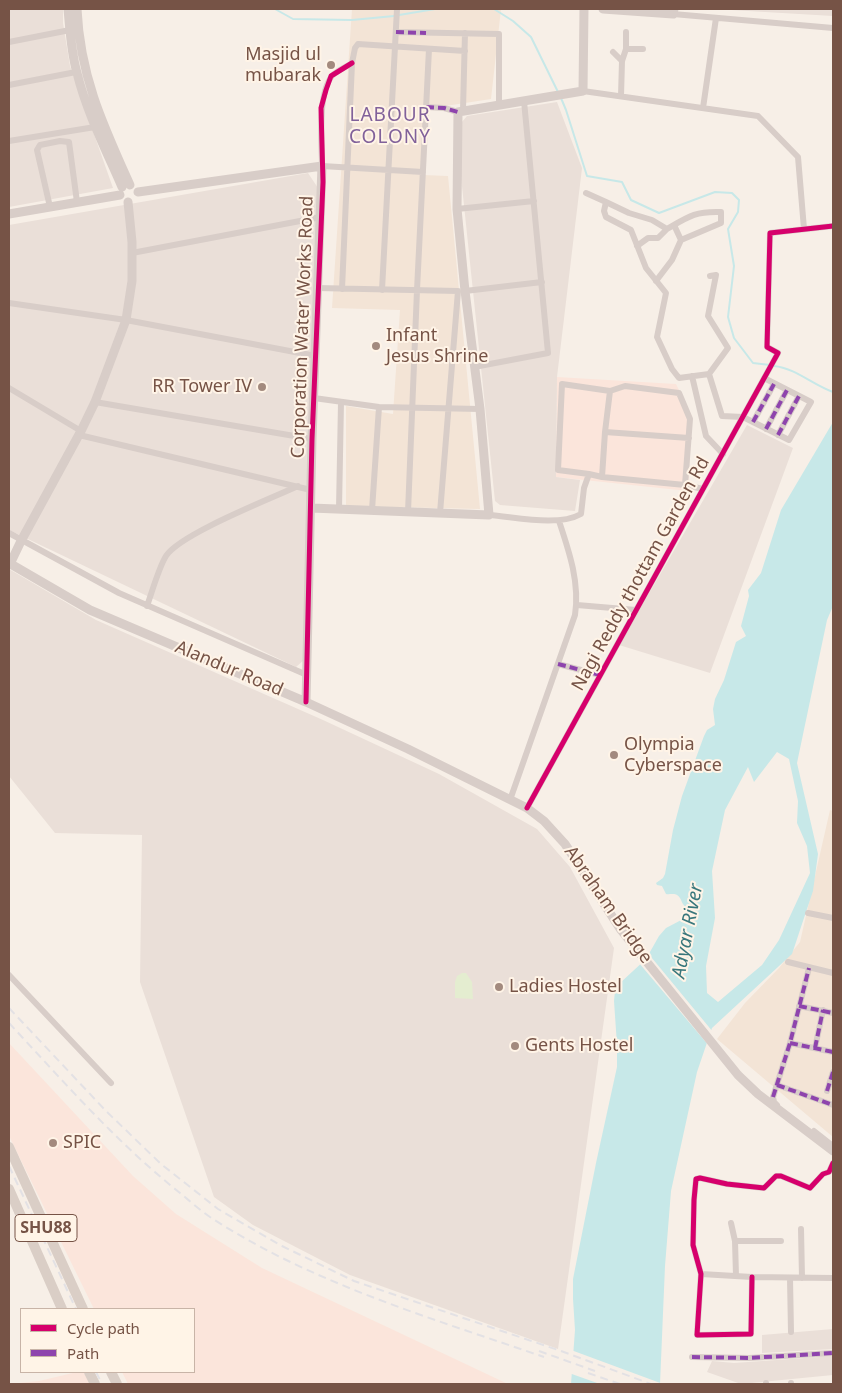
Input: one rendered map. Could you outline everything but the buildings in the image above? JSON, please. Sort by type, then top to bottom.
[{"type":"main road","points":[[68,9],[76,72],[102,123],[124,189],[123,200],[128,202],[135,200],[138,192]]},
{"type":"main road","points":[[77,9],[79,45],[85,87],[95,127],[124,189]]},
{"type":"main road","points":[[310,508],[489,515],[480,409],[461,291],[457,209],[461,111],[583,90],[584,9]]},
{"type":"main road","points":[[603,9],[674,11]]},
{"type":"main road","points":[[138,192],[322,166]]},
{"type":"main road","name":"Corporation Water Works Road","points":[[306,702],[312,439],[322,166]]},
{"type":"main road","points":[[9,214],[77,202],[135,187],[138,192]]},
{"type":"main road","points":[[10,563],[95,402],[126,320],[132,281],[128,202]]},
{"type":"main road","name":"Alandur Road","points":[[10,563],[90,610],[306,702],[408,749],[527,808],[554,831]]},
{"type":"main road","name":"Abraham Bridge","points":[[554,831],[576,858],[621,930],[738,1075],[758,1094],[832,1148]]},
{"type":"main road","name":"SHU88","points":[[9,1147],[83,1308]]},
{"type":"main road","name":"SHU88","points":[[9,1189],[62,1308]]},
{"type":"street","points":[[382,290],[397,9]]},
{"type":"street","points":[[674,11],[716,18],[833,28]]},
{"type":"street","points":[[703,108],[716,18]]},
{"type":"street","points":[[9,42],[70,30]]},
{"type":"street","points":[[396,32],[500,34],[499,105]]},
{"type":"street","points":[[620,96],[622,61],[626,49],[626,32]]},
{"type":"street","points":[[426,107],[461,111],[466,33]]},
{"type":"street","points":[[342,289],[352,63],[358,44],[465,51]]},
{"type":"street","points":[[408,512],[417,290],[430,49]]},
{"type":"street","points":[[626,49],[643,49]]},
{"type":"street","points":[[613,52],[622,61]]},
{"type":"street","points":[[352,63],[332,76],[326,90],[321,108],[322,166],[423,172]]},
{"type":"street","points":[[9,85],[76,72]]},
{"type":"street","points":[[583,90],[758,116],[798,157],[804,229],[833,226]]},
{"type":"street","points":[[474,367],[548,353],[524,101]]},
{"type":"street","points":[[9,141],[95,127]]},
{"type":"street","points":[[50,207],[37,150],[40,145],[60,141],[69,142],[77,202]]},
{"type":"street","points":[[586,193],[629,213],[652,220],[667,229]]},
{"type":"street","points":[[457,209],[534,201]]},
{"type":"street","points":[[606,202],[604,211],[606,217],[631,230],[646,268],[666,293],[657,337],[672,369],[679,378],[709,374],[728,348],[708,316],[716,275],[710,276]]},
{"type":"street","points":[[637,246],[648,238],[658,238],[667,229],[688,216],[703,211],[721,212],[721,223],[681,240],[672,260],[656,281]]},
{"type":"street","points":[[132,253],[321,217]]},
{"type":"street","points":[[674,224],[681,240]]},
{"type":"street","name":"Nagi Reddy thottam Garden Rd","points":[[527,808],[778,353],[767,347],[770,233],[804,229]]},
{"type":"street","points":[[317,288],[461,291],[542,282]]},
{"type":"street","points":[[440,513],[448,410],[461,291]]},
{"type":"street","points":[[9,303],[126,320],[316,356]]},
{"type":"street","points":[[709,374],[722,416],[743,417],[789,440],[810,402],[764,378]]},
{"type":"street","points":[[692,376],[706,436],[722,454]]},
{"type":"street","points":[[685,485],[690,419],[679,393],[633,386],[625,386],[610,391],[562,384],[558,470],[602,477],[685,485],[703,489]]},
{"type":"street","points":[[753,422],[774,384]]},
{"type":"street","points":[[9,388],[80,433],[311,490]]},
{"type":"street","points":[[766,429],[787,390]]},
{"type":"street","points":[[602,477],[604,432],[610,391]]},
{"type":"street","points":[[778,435],[799,396]]},
{"type":"street","points":[[314,398],[379,407],[448,410],[480,409]]},
{"type":"street","points":[[95,402],[312,439]]},
{"type":"street","points":[[339,509],[341,402]]},
{"type":"street","points":[[372,510],[379,407]]},
{"type":"street","points":[[604,432],[689,438]]},
{"type":"street","points":[[489,515],[559,521],[573,518],[581,514],[585,483],[590,474]]},
{"type":"street","points":[[147,606],[166,556],[177,545],[196,533],[298,486]]},
{"type":"street","points":[[510,800],[576,615],[577,605],[573,566],[559,521]]},
{"type":"street","points":[[9,533],[119,593],[307,675]]},
{"type":"street","points":[[577,605],[636,610]]},
{"type":"street","points":[[558,664],[600,675]]},
{"type":"street","points":[[808,913],[833,918]]},
{"type":"street","points":[[788,962],[833,973]]},
{"type":"street","points":[[809,968],[790,1043],[773,1097],[774,1102],[832,1148]]},
{"type":"street","points":[[9,975],[111,1083]]},
{"type":"street","points":[[799,1006],[833,1013]]},
{"type":"street","points":[[815,1048],[823,1010]]},
{"type":"street","points":[[790,1043],[833,1052]]},
{"type":"street","points":[[828,1092],[833,1072]]},
{"type":"street","points":[[777,1085],[833,1105]]},
{"type":"street","points":[[752,1277],[751,1334],[697,1334],[701,1274],[693,1245],[696,1179],[700,1178],[727,1184],[764,1188],[776,1176],[781,1176],[810,1188],[823,1174],[828,1172],[833,1163]]},
{"type":"street","points":[[732,1223],[735,1241],[736,1276]]},
{"type":"street","points":[[801,1229],[802,1278]]},
{"type":"street","points":[[735,1241],[781,1240]]},
{"type":"street","points":[[701,1274],[833,1278]]},
{"type":"street","points":[[790,1278],[791,1332]]},
{"type":"street","points":[[692,1357],[749,1358],[833,1353]]},
{"type":"shaded area","points":[[9,9],[63,9],[63,23],[70,66],[113,188],[9,207]]},
{"type":"shaded area","points":[[352,9],[501,9],[491,99],[426,109],[423,175],[448,176],[480,509],[346,506],[346,406],[393,414],[400,310],[332,308]]},
{"type":"shaded area","points":[[714,9],[833,9],[833,16]]},
{"type":"shaded area","points":[[557,102],[582,168],[557,377],[556,477],[580,480],[575,511],[500,505],[495,501],[456,129],[467,116]]},
{"type":"shaded area","points":[[308,173],[318,188],[304,660],[296,667],[9,530],[9,225]]},
{"type":"shaded area","points":[[557,377],[676,384],[692,416],[688,491],[556,477]]},
{"type":"shaded area","points":[[747,425],[793,448],[710,673],[619,645]]},
{"type":"shaded area","points":[[9,569],[96,620],[323,720],[439,774],[537,829],[570,867],[614,948],[558,1349],[350,1275],[253,1225],[214,1197],[140,982],[142,835],[55,833],[9,776]]},
{"type":"shaded area","points":[[830,810],[833,811],[833,1137],[717,1039],[745,1003],[779,968],[800,942]]},
{"type":"shaded area","points":[[9,1043],[133,1176],[176,1214],[262,1268],[508,1384],[128,1384],[122,1373],[195,1373],[195,1308],[94,1308],[9,1136]]},
{"type":"shaded area","points":[[833,1329],[833,1349],[762,1353],[762,1335]]},
{"type":"shaded area","points":[[833,1356],[833,1375],[741,1384],[707,1372],[712,1361],[734,1363]]},
{"type":"shaded area","points":[[73,1373],[84,1373],[90,1384],[9,1384],[39,1381]]},
{"type":"green space","points":[[466,973],[472,982],[473,999],[455,998],[455,982],[457,976]]},
{"type":"water","name":"Adyar River","points":[[833,422],[833,606],[827,620],[797,763],[818,854],[813,891],[792,954],[712,1028],[697,1072],[671,1191],[665,1266],[660,1384],[571,1384],[575,1330],[573,1279],[617,1067],[615,991],[620,983],[646,959],[659,936],[666,928],[687,917],[686,907],[679,896],[666,894],[662,886],[656,883],[665,874],[673,830],[682,796],[704,736],[707,730],[715,725],[713,709],[715,699],[724,680],[736,642],[746,636],[741,626],[749,596],[748,590],[761,573],[781,510]],"holes":[[[777,752],[789,759],[798,801],[797,823],[807,846],[810,873],[779,940],[762,965],[718,1002],[707,993],[706,966],[715,918],[712,871],[725,810],[748,767],[754,782]]]},
{"type":"pier","points":[[647,952],[713,1032],[709,1046],[639,963]]},
{"type":"pier","points":[[571,1350],[663,1384],[600,1384],[569,1373]]},
{"type":"waterway","points":[[275,9],[293,19],[352,20],[394,16]]},
{"type":"waterway","points":[[399,15],[435,9]]},
{"type":"waterway","points":[[494,9],[513,21],[531,37],[558,92]]},
{"type":"waterway","points":[[561,98],[587,176],[622,182],[631,200],[659,213],[715,192],[732,193],[739,200],[738,212],[728,229],[734,266],[728,317],[734,338],[753,363],[770,365]]},
{"type":"waterway","points":[[774,366],[797,373],[833,392]]},
{"type":"railway","points":[[9,1008],[106,1111],[161,1164],[218,1209],[282,1246],[354,1281],[561,1351],[651,1384]]},
{"type":"railway","points":[[9,1023],[134,1154],[213,1219],[252,1242],[332,1281],[374,1298],[544,1357]]},
{"type":"railway","points":[[9,1166],[76,1308]]},
{"type":"railway","points":[[539,1351],[595,1371]]},
{"type":"railway","points":[[96,1373],[102,1384]]},
{"type":"railway","points":[[588,1373],[620,1384]]},
{"type":"marked path","points":[[396,32],[426,33]]},
{"type":"marked path","points":[[426,107],[444,108],[458,112]]},
{"type":"marked path","points":[[753,422],[774,384]]},
{"type":"marked path","points":[[766,429],[787,390]]},
{"type":"marked path","points":[[778,435],[799,396]]},
{"type":"marked path","points":[[558,664],[600,675]]},
{"type":"marked path","points":[[773,1097],[790,1043],[809,968]]},
{"type":"marked path","points":[[799,1006],[833,1013]]},
{"type":"marked path","points":[[815,1048],[823,1010]]},
{"type":"marked path","points":[[790,1043],[833,1052]]},
{"type":"marked path","points":[[827,1091],[833,1072]]},
{"type":"marked path","points":[[777,1085],[833,1105]]},
{"type":"marked path","points":[[692,1357],[749,1358],[833,1353]]},
{"type":"cycle path","points":[[306,702],[312,439],[323,182],[321,108],[331,76],[352,63]]},
{"type":"cycle path","points":[[527,808],[778,353],[767,347],[770,233],[833,226]]},
{"type":"cycle path","points":[[752,1277],[751,1334],[697,1335],[701,1274],[693,1245],[696,1179],[700,1178],[727,1184],[764,1188],[776,1176],[781,1176],[810,1188],[823,1174],[829,1172],[833,1163]]},
{"type":"place","name":"Masjid ul mubarak","points":[[331,65]]},
{"type":"place","name":"Infant Jesus Shrine","points":[[376,346]]},
{"type":"place","name":"RR Tower IV","points":[[262,387]]},
{"type":"place","name":"Olympia Cyberspace","points":[[614,755]]},
{"type":"place","name":"Ladies Hostel","points":[[499,987]]},
{"type":"place","name":"Gents Hostel","points":[[515,1046]]},
{"type":"place","name":"SPIC","points":[[53,1143]]},
{"type":"district","name":"LABOUR COLONY","points":[[390,127]]}]
